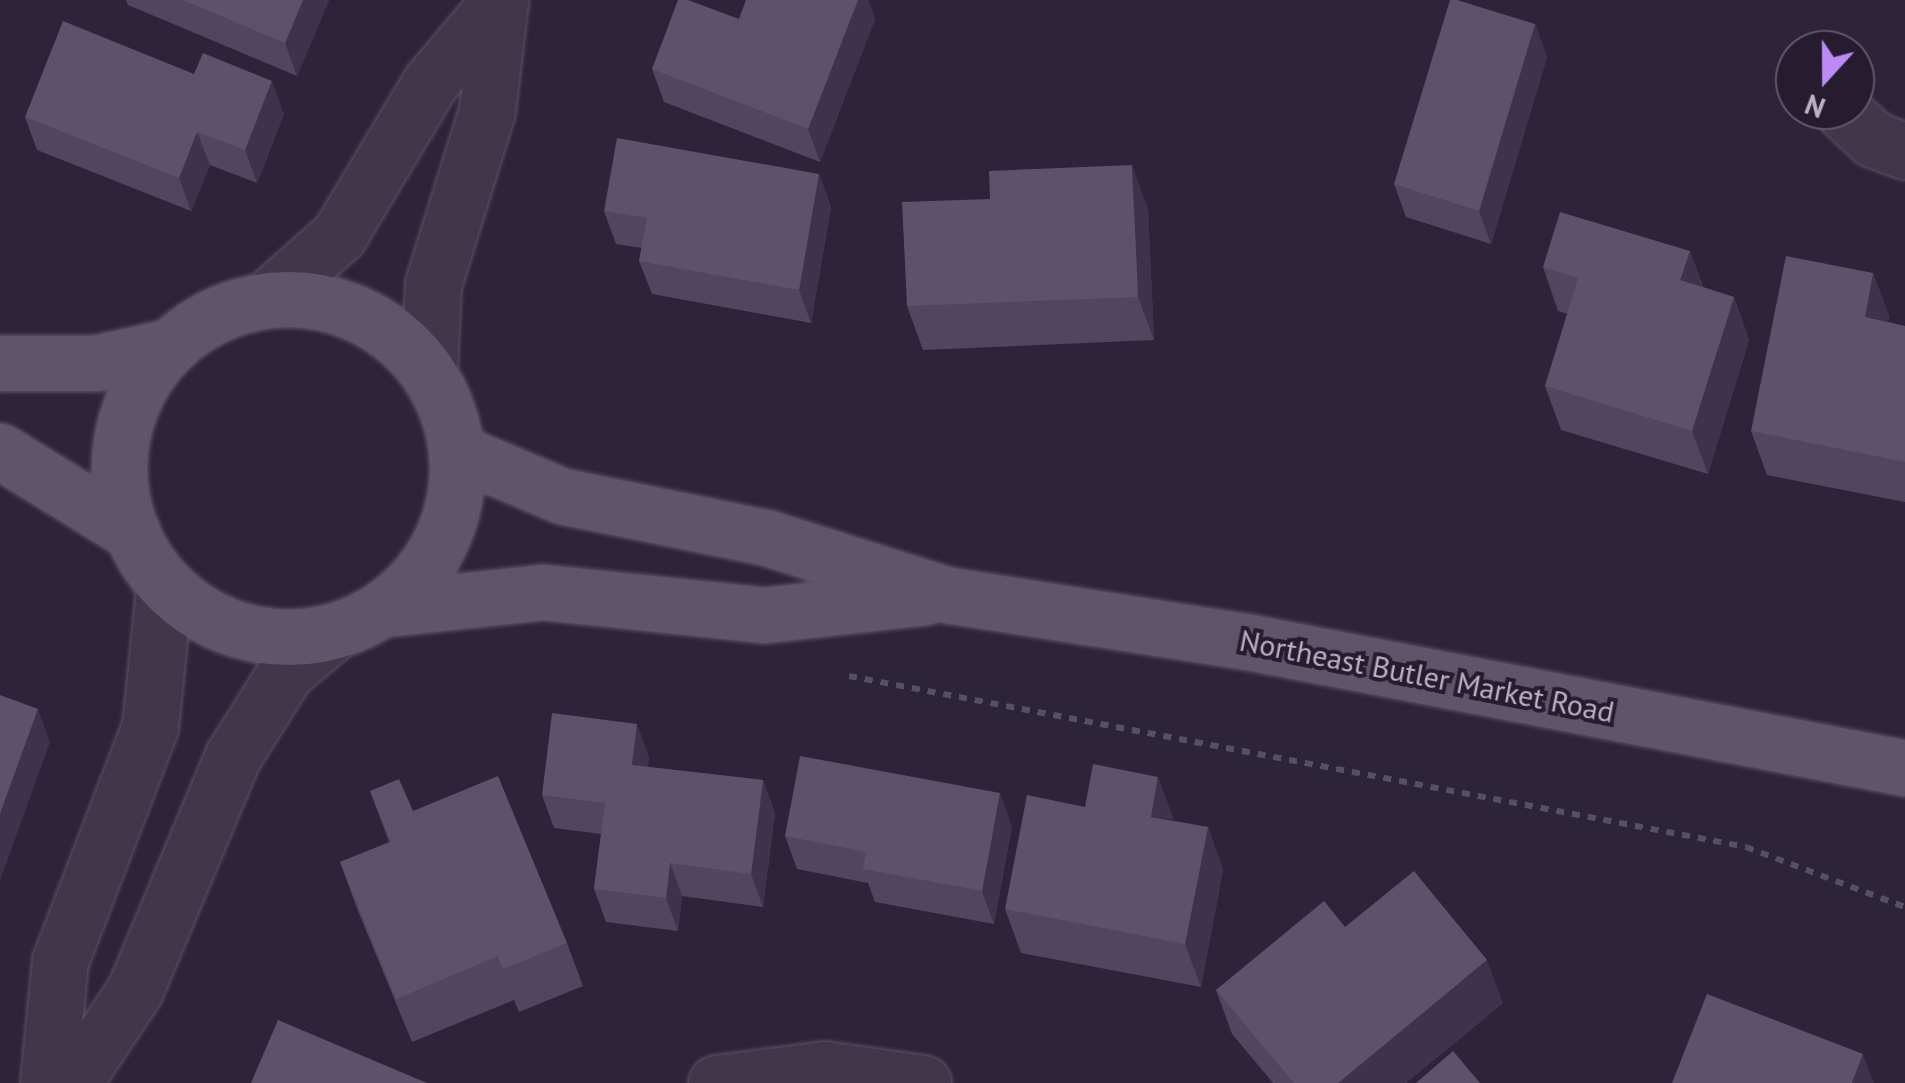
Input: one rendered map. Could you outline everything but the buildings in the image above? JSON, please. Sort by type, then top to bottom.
[{"type":"main road","points":[[267,299],[358,313],[429,371],[458,452],[448,526],[423,573],[384,609],[336,632],[282,638],[230,628],[164,589],[133,533],[118,448],[134,394],[167,347],[213,314],[267,299]]},
{"type":"main road","points":[[0,364],[95,364],[167,347]]},
{"type":"main road","points":[[0,451],[133,533]]},
{"type":"main road","name":"Northeast Butler Market Road","points":[[458,452],[562,496],[768,538],[948,595],[1250,642],[1905,768]]},
{"type":"main road","name":"Northeast Butler Market Road","points":[[384,609],[542,592],[764,615],[948,595]]},
{"type":"street","points":[[267,299],[340,235],[430,83],[500,0],[486,112],[434,284],[429,371]]},
{"type":"street","points":[[1863,130],[1873,139],[1905,150]]},
{"type":"street","points":[[48,1083],[60,961],[150,727],[164,589]]},
{"type":"street","points":[[73,1083],[135,990],[233,756],[286,672],[336,632]]},
{"type":"street","points":[[716,1083],[824,1068],[923,1083]]},
{"type":"path","points":[[826,672],[1746,847],[1905,907]]}]
